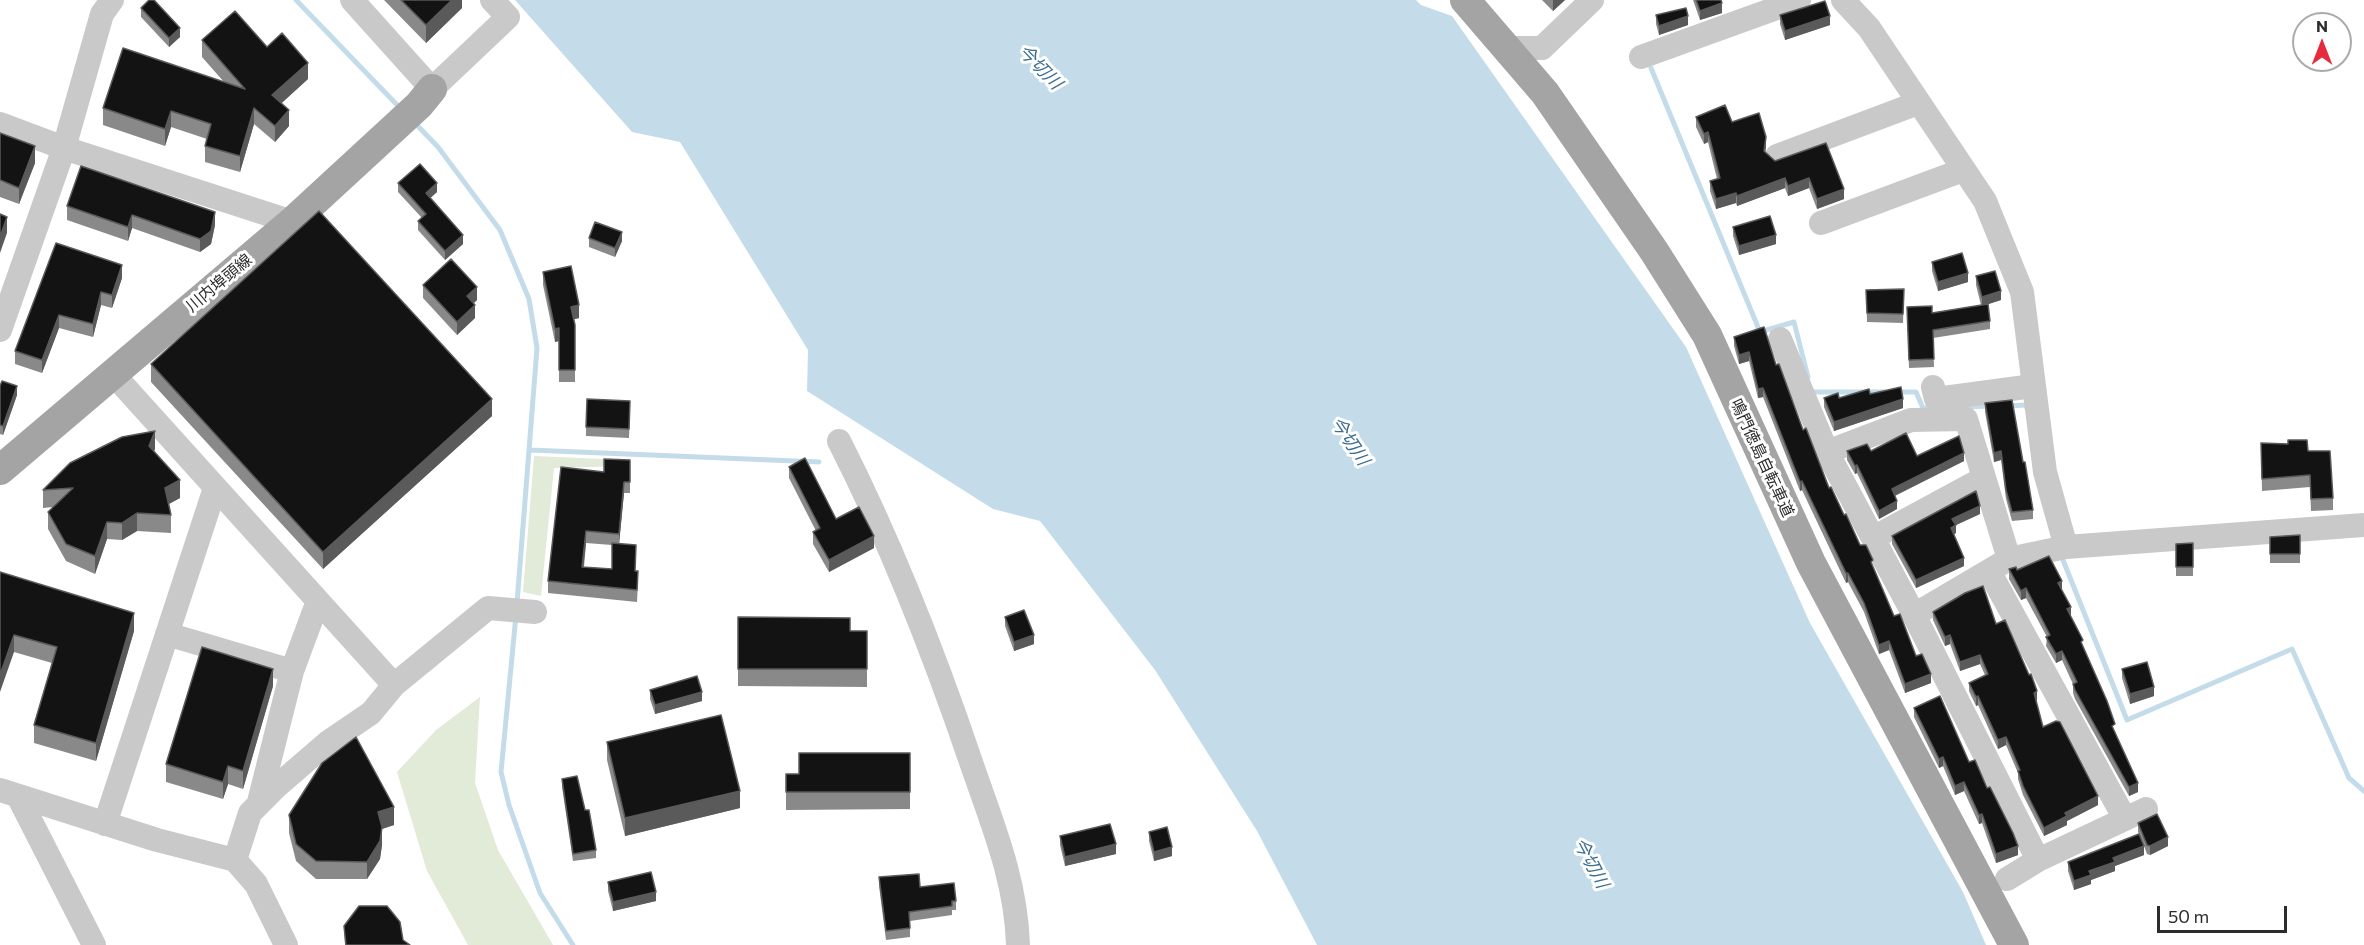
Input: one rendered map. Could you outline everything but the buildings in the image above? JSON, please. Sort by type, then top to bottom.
[{"type":"main road","name":"鳴門徳島自転車道","points":[[1465,0],[1545,93],[1654,251],[1707,335],[1810,563],[2014,945]]},
{"type":"main road","name":"川内埠頭線","points":[[0,470],[292,222],[419,105],[432,89]]},
{"type":"street","points":[[0,330],[5,301],[64,148],[102,14],[112,0]]},
{"type":"street","points":[[352,0],[432,89],[508,17],[492,0]]},
{"type":"street","points":[[1506,48],[1542,48],[1592,0]]},
{"type":"street","points":[[1641,57],[1799,0]]},
{"type":"street","points":[[1843,0],[1869,28],[1985,201],[2022,292],[2032,386],[2045,472],[2066,547]]},
{"type":"street","points":[[1778,156],[1918,103]]},
{"type":"street","points":[[0,124],[64,148],[292,222]]},
{"type":"street","points":[[1821,223],[1963,170]]},
{"type":"street","points":[[1780,339],[1827,452],[1914,615],[2038,860]]},
{"type":"street","points":[[113,374],[394,686]]},
{"type":"street","points":[[1933,387],[1936,399],[2032,386]]},
{"type":"street","points":[[1827,452],[1911,420],[1966,418],[1984,478],[1999,565],[2136,814],[2038,860],[2007,879]]},
{"type":"street","points":[[839,441],[880,523],[939,670],[1006,861],[1017,925],[1018,945]]},
{"type":"street","points":[[1873,538],[1984,478]]},
{"type":"street","points":[[105,824],[214,488]]},
{"type":"street","points":[[1914,615],[1999,565],[2066,547],[2364,525]]},
{"type":"street","points":[[259,804],[292,671],[318,601]]},
{"type":"street","points":[[235,860],[250,813],[259,804],[327,743],[371,712],[394,686],[488,608],[535,612]]},
{"type":"street","points":[[167,634],[292,671]]},
{"type":"street","points":[[9,794],[105,824],[235,860],[256,884],[286,945]]},
{"type":"street","points":[[9,794],[94,945]]},
{"type":"green space","points":[[534,456],[627,460],[626,466],[554,468],[541,596],[523,592]]},
{"type":"green space","points":[[480,697],[475,783],[498,850],[553,945],[468,945],[427,871],[397,772],[436,730]]},
{"type":"water","name":"今切川","points":[[515,0],[1416,0],[1421,5],[1452,16],[1686,347],[1810,623],[1963,892],[1986,945],[1317,945],[1257,831],[1155,670],[1040,521],[993,509],[807,391],[808,350],[680,142],[632,132]]},
{"type":"waterway","points":[[296,0],[401,109]]},
{"type":"waterway","points":[[1651,68],[1760,332],[1794,322],[1808,377]]},
{"type":"waterway","points":[[414,122],[438,147],[500,230],[529,299],[537,348],[517,603]]},
{"type":"waterway","points":[[1812,392],[1885,392]]},
{"type":"waterway","points":[[1897,392],[1916,392],[1923,408],[1928,408]]},
{"type":"waterway","points":[[2006,406],[2026,405],[2027,408]]},
{"type":"waterway","points":[[1961,407],[1991,406]]},
{"type":"waterway","points":[[530,450],[819,462]]},
{"type":"waterway","points":[[2061,555],[2127,720],[2292,649],[2349,778],[2364,791]]},
{"type":"waterway","points":[[516,615],[501,772],[509,805],[540,893],[573,945]]}]
